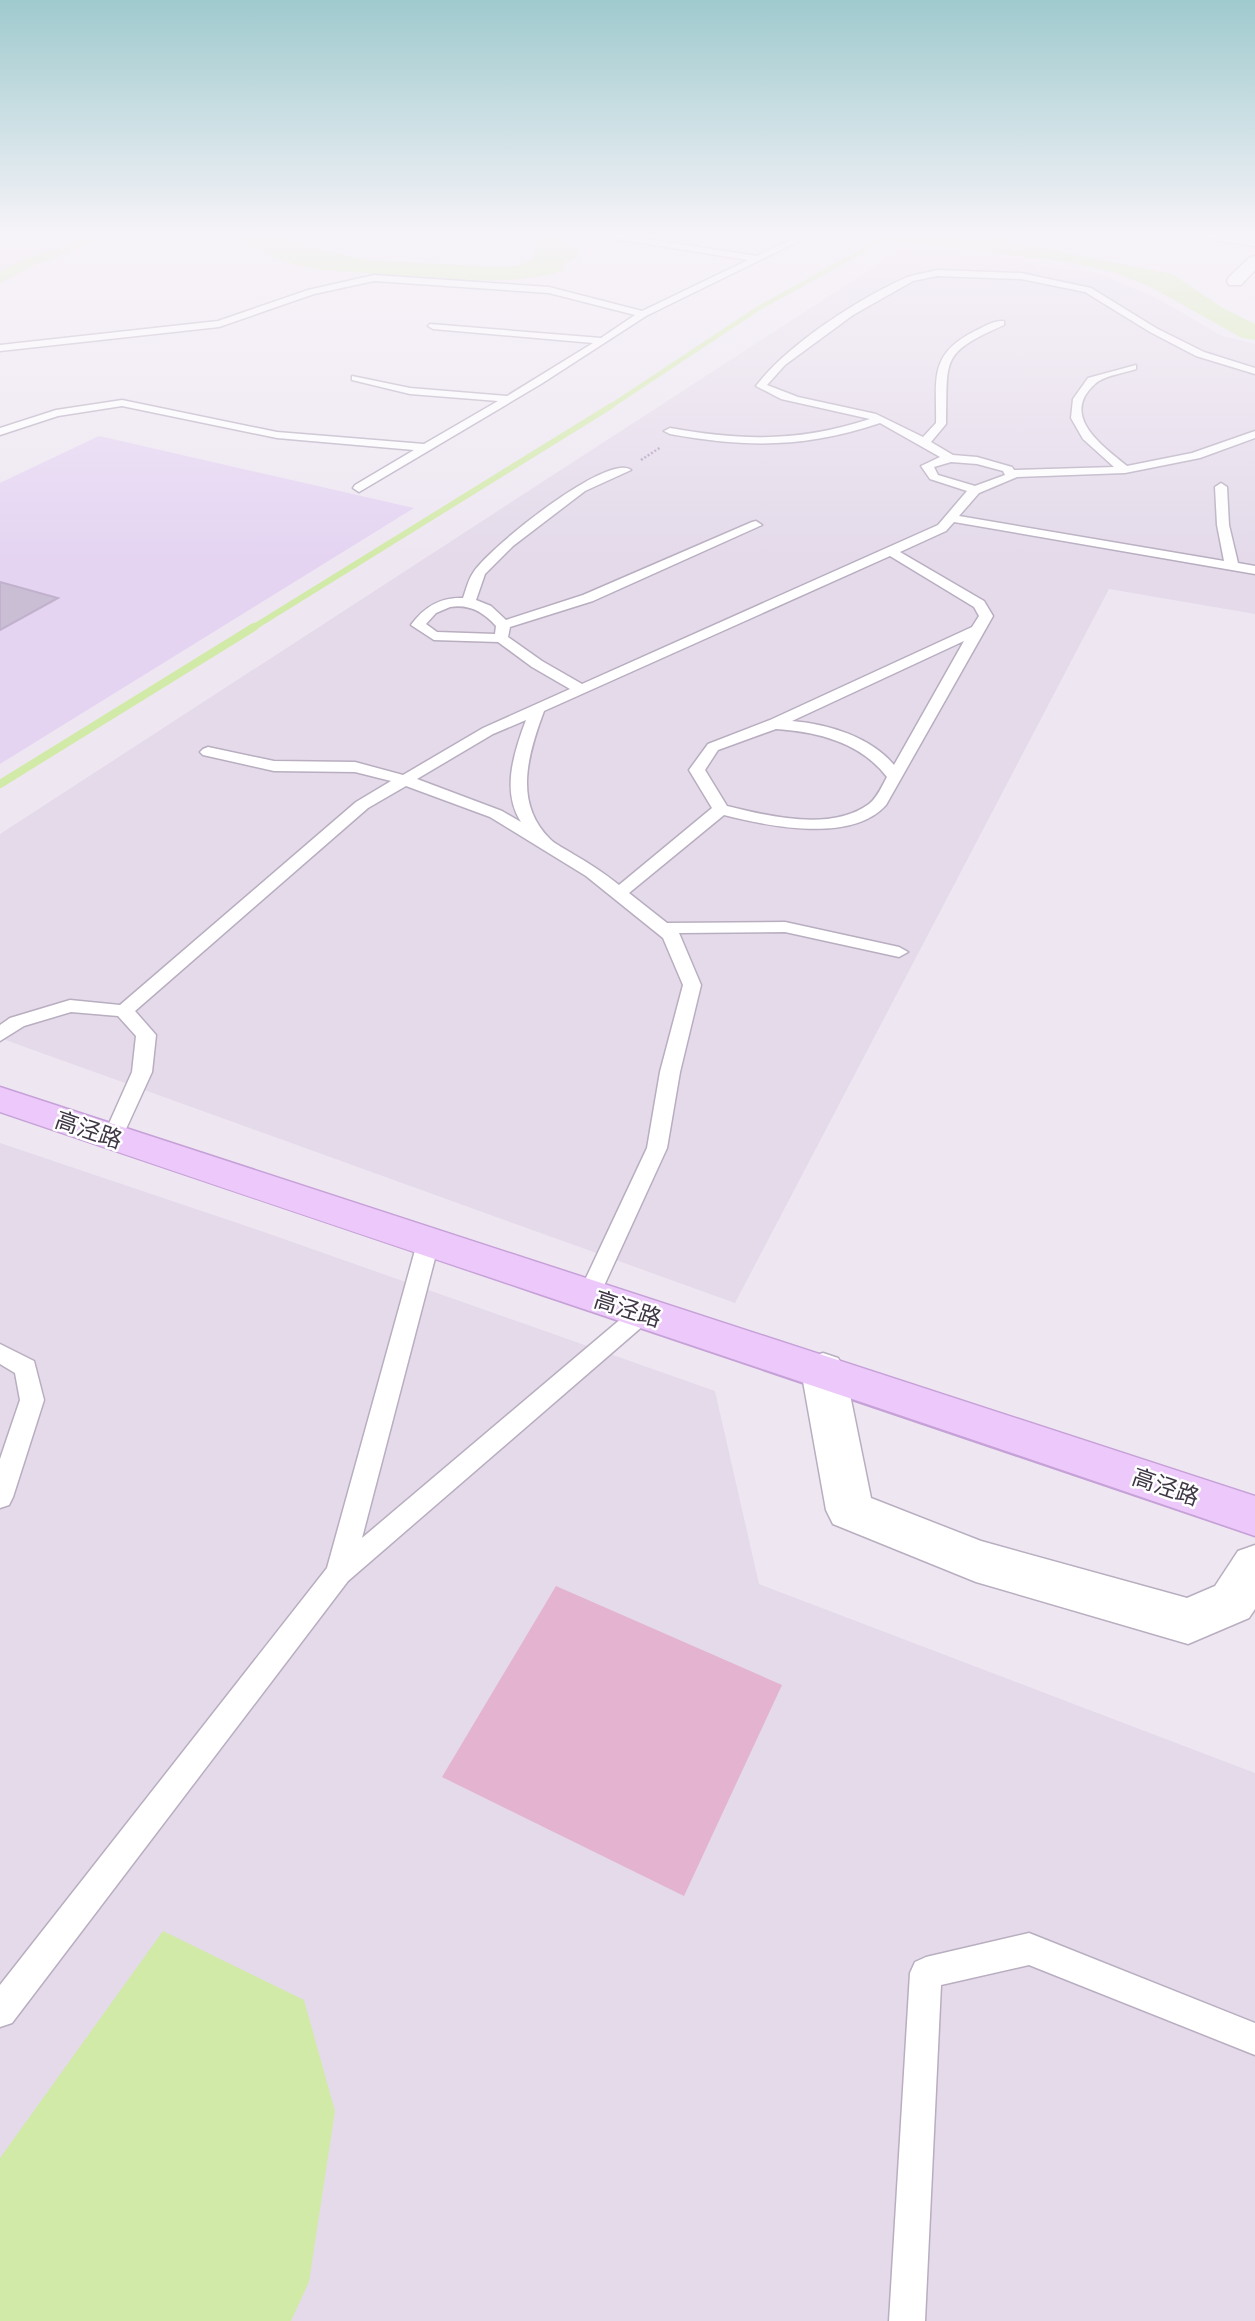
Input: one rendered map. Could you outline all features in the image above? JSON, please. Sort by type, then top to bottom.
[{"type":"main road","name":"高泾路","points":[[0,1099],[428,1243],[823,1370],[1255,1516]]},
{"type":"street","points":[[823,1370],[850,1510],[976,1561],[1188,1621],[1233,1602],[1255,1566]]},
{"type":"lane","points":[[0,348],[52,342]]},
{"type":"lane","points":[[359,488],[578,359],[601,342]]},
{"type":"lane","points":[[810,342],[781,363],[761,386],[778,396],[860,412],[951,459]]},
{"type":"lane","points":[[924,443],[941,424],[940,373],[960,342]]},
{"type":"lane","points":[[1177,342],[1255,371]]},
{"type":"lane","points":[[1125,470],[1088,439],[1076,418],[1078,399],[1092,380],[1132,367]]},
{"type":"lane","points":[[356,378],[411,391],[507,399]]},
{"type":"lane","points":[[0,432],[56,413],[122,403],[277,435],[426,447]]},
{"type":"lane","points":[[676,432],[753,443],[794,442],[835,436],[878,420]]},
{"type":"lane","points":[[1010,473],[1076,475],[1125,470],[1181,460],[1255,434]]},
{"type":"lane","points":[[124,1011],[362,805],[488,731],[942,528],[975,489],[1011,477],[1008,469],[979,459],[941,459],[927,467],[933,477],[975,489]]},
{"type":"lane","points":[[468,603],[479,573],[509,543],[549,510],[582,488],[625,470]]},
{"type":"lane","points":[[1221,487],[1223,525],[1233,566]]},
{"type":"lane","points":[[950,519],[1255,570]]},
{"type":"lane","points":[[581,689],[537,664],[502,631],[487,610],[468,603],[445,602],[426,612],[418,625],[434,636],[502,631],[588,598],[756,525]]},
{"type":"lane","points":[[890,551],[979,604],[986,617],[875,808],[847,821],[787,822],[760,820],[722,809],[697,770],[713,747],[774,724],[977,631]]},
{"type":"lane","points":[[538,708],[521,750],[521,807],[544,843]]},
{"type":"lane","points":[[774,724],[810,727],[850,740],[880,758],[895,777]]},
{"type":"lane","points":[[208,752],[274,766],[355,767],[405,780],[496,814],[592,872],[671,935],[692,985],[670,1072],[657,1148],[589,1295]]},
{"type":"lane","points":[[619,893],[722,809]]},
{"type":"lane","points":[[662,928],[785,927],[899,952]]},
{"type":"lane","points":[[0,1035],[18,1023],[70,1006],[124,1011],[146,1035],[142,1072],[113,1137]]},
{"type":"lane","points":[[339,1573],[428,1243]]},
{"type":"lane","points":[[0,2011],[339,1573],[643,1313]]},
{"type":"lane","points":[[0,1353],[26,1367],[32,1400],[0,1497]]},
{"type":"lane","points":[[907,2321],[926,1973],[1029,1949],[1255,2039]]},
{"type":"path","points":[[625,470],[676,432]]},
{"type":"shaded area","points":[[758,342],[1255,344],[1255,614],[1109,589],[735,1303],[0,1038],[0,834]]},
{"type":"shaded area","points":[[99,436],[414,508],[0,764],[0,483]]},
{"type":"shaded area","points":[[0,1143],[261,1231],[715,1391],[759,1584],[1255,1773],[1255,2321],[0,2321]]},
{"type":"shaded area","points":[[556,1586],[782,1685],[684,1896],[442,1777]]},
{"type":"shaded area","points":[[163,1931],[304,2000],[335,2111],[309,2282],[291,2321],[0,2321],[0,2158]]},
{"type":"building","points":[[0,582],[58,598],[0,630]]},
{"type":"waterway","points":[[608,408],[707,342]]},
{"type":"waterway","points":[[251,629],[611,406]]},
{"type":"waterway","points":[[0,784],[254,627]]}]
